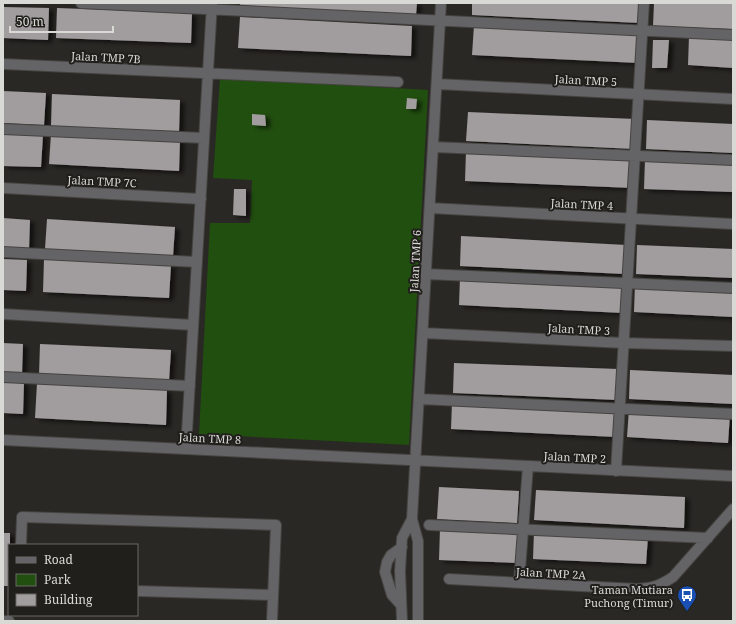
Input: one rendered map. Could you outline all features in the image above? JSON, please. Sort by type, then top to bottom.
[{"type":"street","points":[[81,3],[212,6],[440,21],[733,35]]},
{"type":"street","name":"Jalan TMP 6","points":[[418,621],[418,541],[412,519],[441,3]]},
{"type":"street","points":[[616,471],[644,3]]},
{"type":"street","points":[[186,449],[212,6]]},
{"type":"street","name":"Jalan TMP 7B","points":[[3,64],[398,82]]},
{"type":"street","name":"Jalan TMP 5","points":[[437,84],[733,99]]},
{"type":"street","points":[[3,129],[204,138]]},
{"type":"street","points":[[434,147],[733,160]]},
{"type":"street","name":"Jalan TMP 7C","points":[[3,188],[201,199]]},
{"type":"street","name":"Jalan TMP 4","points":[[430,208],[733,224]]},
{"type":"street","points":[[3,252],[197,262]]},
{"type":"street","points":[[426,274],[733,288]]},
{"type":"street","points":[[3,314],[193,325]]},
{"type":"street","name":"Jalan TMP 3","points":[[423,333],[624,343],[733,346]]},
{"type":"street","points":[[3,377],[190,386]]},
{"type":"street","points":[[419,399],[733,414]]},
{"type":"street","name":"Jalan TMP 8","points":[[3,440],[416,461]]},
{"type":"street","name":"Jalan TMP 2","points":[[416,461],[733,476]]},
{"type":"street","points":[[519,583],[528,466]]},
{"type":"street","name":"Jalan TMP 2A","points":[[449,580],[637,589],[651,588],[663,584],[673,577],[733,509]]},
{"type":"street","points":[[20,544],[22,517],[276,525],[272,621]]},
{"type":"street","name":"Jalan TMP 6","points":[[402,621],[400,571],[402,538],[412,519]]},
{"type":"street","points":[[430,525],[708,538]]},
{"type":"street","name":"Jalan TMP 6","points":[[401,605],[392,595],[386,572],[387,562],[391,555],[402,547]]},
{"type":"street","points":[[138,590],[273,595]]},
{"type":"street","points":[[3,621],[9,621]]},
{"type":"green space","points":[[220,78],[428,90],[409,445],[199,434],[210,223],[250,223],[252,180],[213,178]]},
{"type":"building","points":[[240,3],[417,3],[416,15],[240,7]]},
{"type":"building","points":[[472,3],[641,3],[640,23],[472,15]]},
{"type":"building","points":[[654,3],[733,3],[733,29],[653,26]]},
{"type":"building","points":[[3,7],[49,8],[48,40],[3,38]]},
{"type":"building","points":[[57,8],[192,13],[191,43],[56,38]]},
{"type":"building","points":[[240,17],[412,26],[411,56],[238,48]]},
{"type":"building","points":[[474,25],[641,33],[639,63],[472,55]]},
{"type":"building","points":[[689,36],[733,38],[733,68],[688,65]]},
{"type":"building","points":[[653,40],[669,40],[667,68],[652,68]]},
{"type":"building","points":[[3,91],[46,93],[44,125],[3,123]]},
{"type":"building","points":[[52,94],[180,100],[179,132],[51,126]]},
{"type":"building","points":[[407,98],[417,99],[416,109],[406,109]]},
{"type":"building","points":[[468,112],[636,119],[635,149],[466,141]]},
{"type":"building","points":[[252,114],[265,115],[266,126],[252,125]]},
{"type":"building","points":[[647,120],[733,124],[733,153],[646,149]]},
{"type":"building","points":[[3,133],[43,135],[41,167],[3,166]]},
{"type":"building","points":[[51,134],[180,140],[179,171],[49,164]]},
{"type":"building","points":[[466,151],[634,159],[633,188],[465,181]]},
{"type":"building","points":[[645,159],[733,163],[733,192],[644,189]]},
{"type":"building","points":[[234,189],[246,189],[246,216],[233,215]]},
{"type":"building","points":[[3,218],[30,220],[29,249],[3,248]]},
{"type":"building","points":[[47,219],[175,227],[173,256],[45,249]]},
{"type":"building","points":[[461,236],[626,245],[624,274],[460,266]]},
{"type":"building","points":[[637,245],[733,249],[733,278],[636,274]]},
{"type":"building","points":[[3,259],[27,260],[26,291],[3,290]]},
{"type":"building","points":[[44,259],[171,265],[169,298],[43,292]]},
{"type":"building","points":[[460,277],[624,285],[623,313],[459,305]]},
{"type":"building","points":[[635,284],[733,289],[733,317],[634,312]]},
{"type":"building","points":[[3,343],[23,344],[22,374],[3,373]]},
{"type":"building","points":[[40,344],[171,350],[169,381],[39,375]]},
{"type":"building","points":[[454,363],[618,369],[617,400],[453,393]]},
{"type":"building","points":[[630,370],[733,375],[733,404],[629,399]]},
{"type":"building","points":[[3,381],[24,382],[23,414],[3,413]]},
{"type":"building","points":[[37,383],[167,390],[166,425],[35,418]]},
{"type":"building","points":[[452,402],[617,410],[616,437],[451,429]]},
{"type":"building","points":[[629,409],[730,414],[728,443],[627,437]]},
{"type":"building","points":[[439,487],[519,491],[517,523],[437,519]]},
{"type":"building","points":[[536,490],[685,497],[684,528],[534,520]]},
{"type":"building","points":[[440,528],[519,532],[517,563],[439,560]]},
{"type":"building","points":[[534,531],[648,536],[646,564],[533,559]]},
{"type":"building","points":[[3,533],[10,533],[10,544],[8,544],[8,586],[3,586]]},
{"type":"place","name":"Taman Mutiara Puchong (Timur)","points":[[687,612]]}]
